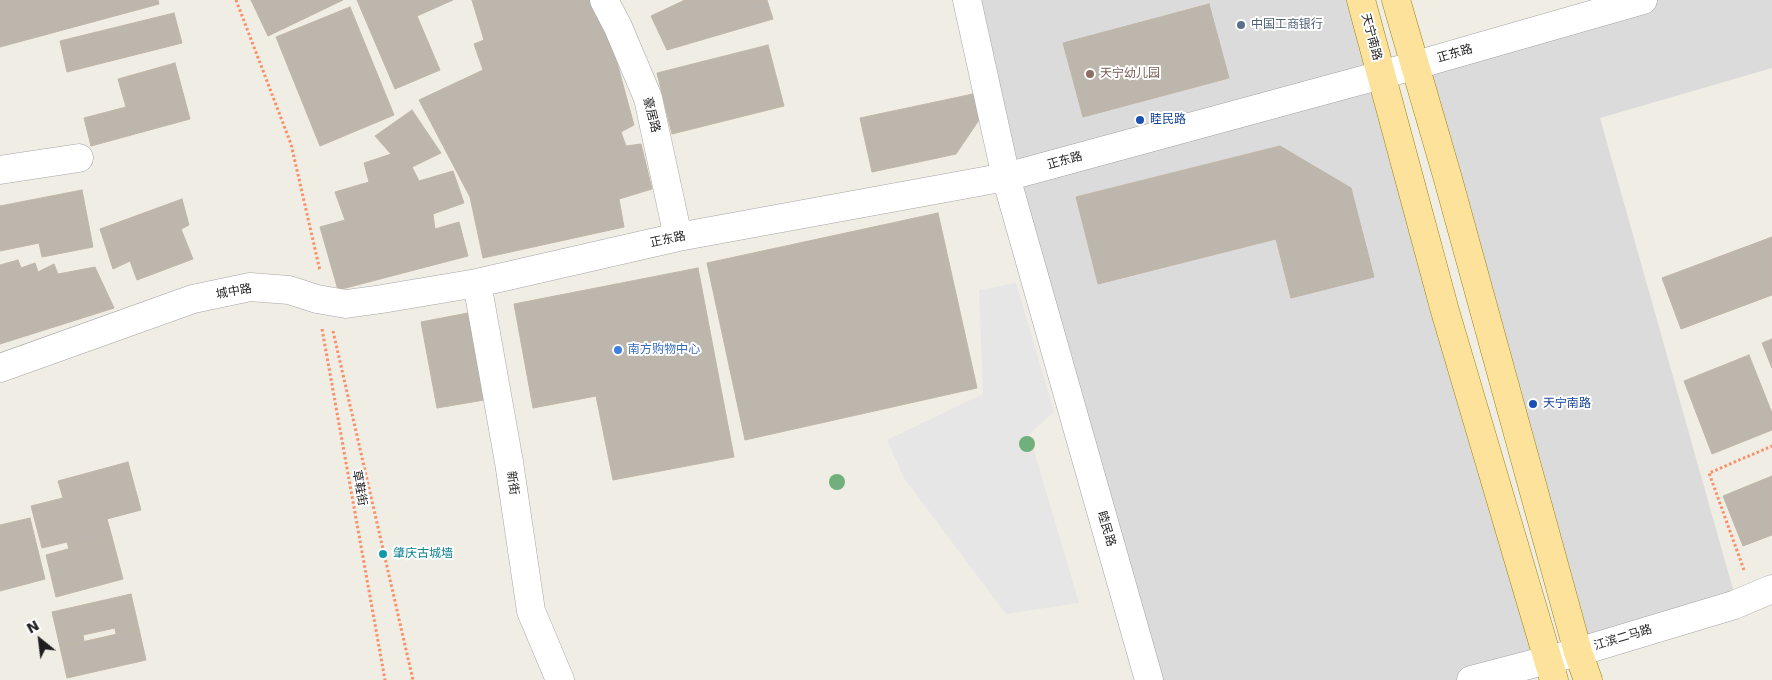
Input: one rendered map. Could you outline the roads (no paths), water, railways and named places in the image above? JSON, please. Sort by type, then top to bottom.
[{"type":"main road","name":"天宁南路","points":[[1361,0],[1445,310],[1551,670]]},
{"type":"main road","points":[[1396,0],[1448,179],[1578,652],[1588,680]]},
{"type":"main road","points":[[1413,188],[1448,179]]},
{"type":"street","name":"豪居路","points":[[604,0],[618,27],[648,98],[678,237]]},
{"type":"street","name":"睦民路","points":[[968,0],[1006,177],[1149,680]]},
{"type":"street","name":"正东路","points":[[477,283],[678,237],[1006,177],[1381,75],[1644,0]]},
{"type":"street","points":[[0,170],[79,158]]},
{"type":"street","name":"城中路","points":[[0,368],[193,300],[250,287],[289,290],[322,300],[346,304],[477,283]]},
{"type":"street","name":"新街","points":[[477,283],[509,462],[531,611],[560,680]]},
{"type":"street","name":"江滨二马路","points":[[1471,680],[1551,670],[1578,652],[1734,605],[1763,593]]},
{"type":"place","name":"中国工商银行","points":[[1241,25]]},
{"type":"place","name":"天宁幼儿园","points":[[1090,74]]},
{"type":"place","name":"睦民路","points":[[1140,120]]},
{"type":"place","name":"南方购物中心","points":[[618,350]]},
{"type":"place","name":"天宁南路","points":[[1533,404]]},
{"type":"place","name":"肇庆古城墙","points":[[383,554]]}]
